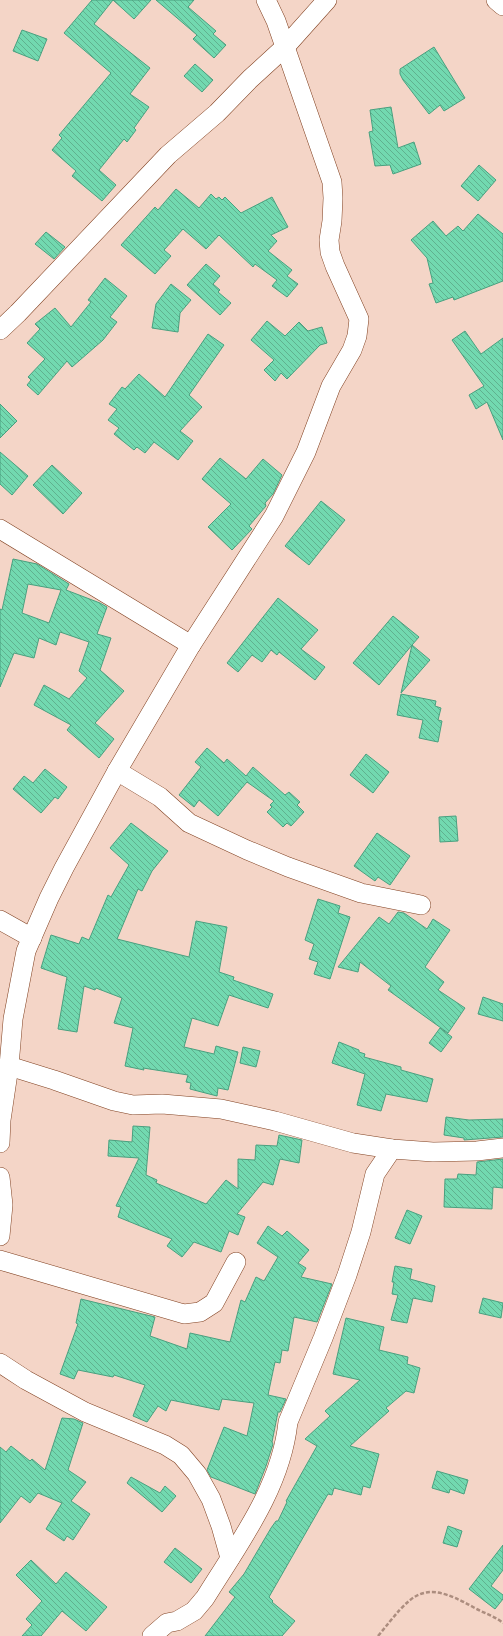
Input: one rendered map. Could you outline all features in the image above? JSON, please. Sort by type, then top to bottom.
[{"type":"street","points":[[0,1143],[1,1120],[9,1066],[13,1019],[26,951],[64,868],[117,771],[191,645],[274,516],[306,452],[331,386],[352,350],[357,336],[358,319],[353,303],[330,252],[329,240],[333,198],[332,182],[276,21],[266,0]]},
{"type":"street","points":[[0,330],[18,313],[168,155],[217,113],[250,79],[285,47],[327,0]]},
{"type":"street","points":[[496,0],[503,6]]},
{"type":"street","points":[[0,530],[191,645]]},
{"type":"street","points":[[117,771],[160,797],[189,823],[247,850],[295,870],[361,893],[421,905]]},
{"type":"street","points":[[0,920],[32,938]]},
{"type":"street","points":[[9,1066],[54,1080],[114,1102],[133,1105],[162,1104],[221,1109],[275,1121],[353,1143],[392,1149],[434,1152],[477,1151],[503,1148]]},
{"type":"street","points":[[152,1636],[167,1623],[177,1621],[194,1610],[205,1598],[265,1500],[279,1464],[288,1422],[323,1338],[347,1274],[361,1232],[375,1174],[392,1149]]},
{"type":"street","points":[[0,1177],[4,1205],[0,1236]]},
{"type":"street","points":[[0,1260],[184,1314],[200,1312],[214,1303],[236,1262]]},
{"type":"street","points":[[0,1363],[26,1380],[85,1412],[165,1445],[181,1455],[197,1474],[211,1499],[221,1526],[230,1558]]},
{"type":"path","points":[[378,1636],[405,1603],[424,1592],[438,1592],[460,1600],[503,1623]]},
{"type":"building","points":[[92,0],[113,0],[94,24],[150,68],[130,94],[149,107],[134,128],[136,130],[127,142],[124,139],[99,170],[116,185],[102,201],[72,176],[76,171],[52,150],[62,138],[59,135],[111,73],[64,33]]},
{"type":"building","points":[[113,0],[151,0],[134,19]]},
{"type":"building","points":[[156,0],[194,0],[188,7],[216,31],[213,34],[226,45],[214,58],[193,39],[197,35]]},
{"type":"building","points":[[22,30],[47,39],[38,61],[13,51]]},
{"type":"building","points":[[434,47],[465,98],[444,111],[440,105],[429,114],[403,80],[400,74],[400,69]]},
{"type":"building","points":[[195,64],[213,80],[202,92],[184,76]]},
{"type":"building","points":[[391,107],[398,148],[414,142],[421,164],[393,174],[390,165],[375,166],[369,132],[373,131],[370,110]]},
{"type":"building","points":[[479,165],[496,180],[478,201],[461,186]]},
{"type":"building","points":[[176,189],[199,208],[211,194],[216,199],[219,197],[222,200],[225,197],[241,213],[272,197],[288,227],[271,235],[277,241],[268,251],[292,270],[287,276],[298,284],[287,297],[272,286],[277,280],[255,264],[253,267],[219,235],[206,249],[183,229],[164,250],[171,256],[155,274],[121,245],[155,207],[158,210]]},
{"type":"building","points":[[478,214],[503,234],[503,281],[454,300],[453,297],[436,303],[429,284],[433,283],[427,258],[411,240],[433,221],[446,236],[458,226],[463,231]]},
{"type":"building","points":[[46,232],[65,247],[54,259],[35,244]]},
{"type":"building","points":[[206,264],[220,276],[213,284],[220,290],[218,292],[231,303],[220,315],[187,285]]},
{"type":"building","points":[[105,278],[127,296],[110,317],[117,322],[103,340],[72,367],[67,361],[38,395],[27,385],[31,380],[28,377],[45,359],[27,343],[40,329],[35,324],[55,308],[71,327],[91,302],[88,300]]},
{"type":"building","points":[[171,284],[191,300],[180,313],[178,332],[152,328],[156,304]]},
{"type":"building","points":[[267,321],[285,336],[299,322],[308,331],[322,327],[327,343],[320,345],[287,379],[281,373],[275,381],[264,370],[274,360],[251,340]]},
{"type":"building","points":[[465,331],[481,354],[503,338],[503,440],[487,402],[476,409],[469,395],[484,386],[452,340]]},
{"type":"building","points":[[208,334],[224,345],[189,395],[202,407],[180,431],[193,441],[178,460],[154,442],[145,453],[137,447],[134,450],[114,434],[119,428],[108,420],[117,409],[109,404],[122,387],[125,389],[139,374],[165,397]]},
{"type":"building","points":[[0,404],[17,421],[0,438]]},
{"type":"building","points":[[0,452],[28,476],[12,495],[0,484]]},
{"type":"building","points":[[220,458],[246,479],[263,459],[282,475],[273,494],[265,503],[266,506],[249,526],[252,529],[232,550],[208,527],[231,504],[202,479]]},
{"type":"building","points":[[52,465],[82,493],[63,514],[33,485]]},
{"type":"building","points":[[321,501],[345,520],[309,565],[285,546]]},
{"type":"building","points":[[13,559],[37,564],[69,584],[66,590],[107,607],[97,634],[111,638],[100,670],[124,691],[95,723],[114,739],[99,758],[67,730],[71,725],[34,705],[44,685],[69,699],[87,678],[79,671],[89,642],[60,632],[56,645],[39,638],[34,658],[14,653],[0,687],[0,609],[2,610]],"holes":[[[28,584],[61,590],[49,623],[22,613]]]},
{"type":"building","points":[[278,598],[318,630],[301,649],[325,667],[315,680],[279,652],[277,655],[271,650],[262,662],[252,655],[238,672],[227,663]]},
{"type":"building","points":[[393,616],[419,637],[379,685],[353,663]]},
{"type":"building","points":[[412,645],[430,660],[401,693]]},
{"type":"building","points":[[401,694],[436,701],[435,706],[441,708],[438,720],[442,721],[438,742],[419,738],[423,720],[397,715]]},
{"type":"building","points":[[207,748],[224,763],[227,759],[246,776],[253,767],[285,795],[289,792],[300,802],[297,805],[304,812],[291,826],[287,823],[283,827],[267,812],[272,807],[270,805],[274,801],[247,782],[218,816],[199,800],[194,807],[179,795],[201,767],[195,762]]},
{"type":"building","points":[[366,754],[389,772],[373,793],[350,775]]},
{"type":"building","points":[[45,769],[67,787],[58,799],[55,797],[41,813],[13,789],[24,776],[33,783]]},
{"type":"building","points":[[456,816],[458,841],[440,842],[439,817]]},
{"type":"building","points":[[131,823],[168,851],[152,871],[142,891],[138,889],[117,939],[189,957],[196,921],[227,927],[219,972],[234,977],[233,980],[273,994],[268,1008],[229,995],[218,1026],[192,1018],[184,1047],[214,1054],[216,1046],[238,1052],[228,1090],[218,1088],[217,1096],[190,1089],[191,1083],[186,1082],[188,1075],[143,1068],[144,1070],[125,1066],[133,1028],[114,1023],[122,998],[96,988],[95,990],[84,986],[77,1032],[58,1029],[67,977],[41,968],[51,935],[79,944],[82,937],[89,940],[108,895],[111,897],[129,865],[110,848]]},
{"type":"building","points":[[377,833],[410,856],[390,885],[378,877],[375,881],[354,866]]},
{"type":"building","points":[[318,899],[340,906],[338,913],[350,917],[330,979],[314,974],[318,962],[309,959],[314,944],[305,940]]},
{"type":"building","points":[[398,912],[404,913],[427,929],[433,919],[450,930],[425,967],[444,982],[438,990],[465,1008],[448,1033],[388,990],[391,986],[360,962],[358,972],[338,967],[379,917],[389,924]]},
{"type":"building","points":[[483,997],[503,1004],[503,1021],[478,1014]]},
{"type":"building","points":[[440,1028],[452,1037],[441,1052],[429,1043]]},
{"type":"building","points":[[339,1042],[359,1050],[359,1052],[365,1054],[364,1057],[401,1067],[401,1070],[433,1079],[427,1102],[386,1094],[381,1111],[357,1105],[365,1074],[332,1063]]},
{"type":"building","points":[[243,1047],[260,1051],[256,1067],[240,1063]]},
{"type":"building","points":[[446,1117],[469,1120],[503,1119],[503,1137],[464,1140],[464,1138],[444,1135]]},
{"type":"building","points":[[133,1126],[150,1127],[146,1175],[157,1180],[156,1183],[206,1204],[226,1180],[238,1189],[238,1159],[255,1160],[256,1145],[277,1146],[279,1135],[302,1140],[299,1163],[280,1159],[273,1185],[263,1182],[237,1214],[245,1217],[238,1235],[229,1231],[221,1252],[194,1242],[182,1257],[167,1246],[172,1239],[118,1217],[121,1207],[116,1206],[139,1158],[108,1156],[109,1140],[132,1142]]},
{"type":"building","points":[[503,1159],[503,1188],[493,1187],[492,1209],[444,1207],[445,1179],[457,1179],[458,1174],[476,1175],[477,1162]]},
{"type":"building","points":[[407,1210],[422,1216],[410,1244],[395,1238]]},
{"type":"building","points":[[268,1226],[282,1236],[287,1231],[309,1250],[298,1263],[306,1268],[301,1277],[332,1284],[317,1322],[294,1317],[288,1351],[282,1350],[280,1363],[275,1362],[268,1395],[286,1399],[280,1412],[278,1412],[272,1442],[273,1444],[255,1494],[211,1477],[207,1470],[224,1427],[247,1436],[254,1403],[222,1399],[219,1410],[171,1400],[166,1411],[158,1406],[147,1422],[133,1416],[145,1385],[114,1375],[113,1377],[78,1370],[74,1379],[60,1374],[78,1324],[76,1323],[81,1299],[155,1317],[150,1336],[187,1349],[190,1333],[230,1342],[241,1300],[245,1302],[256,1277],[264,1281],[278,1257],[257,1243]]},
{"type":"building","points":[[395,1266],[412,1269],[410,1279],[435,1286],[432,1302],[413,1298],[407,1323],[391,1320],[398,1295],[392,1294],[394,1282],[392,1282]]},
{"type":"building","points":[[483,1298],[503,1303],[501,1318],[479,1313]]},
{"type":"building","points":[[346,1318],[384,1327],[379,1350],[408,1357],[407,1364],[420,1368],[414,1393],[406,1391],[386,1408],[389,1411],[350,1446],[379,1454],[370,1488],[363,1486],[361,1495],[334,1488],[332,1495],[328,1494],[269,1597],[273,1601],[272,1602],[295,1621],[282,1636],[205,1636],[235,1597],[229,1592],[244,1574],[271,1528],[276,1521],[278,1521],[287,1502],[286,1501],[317,1446],[305,1439],[330,1416],[325,1411],[360,1380],[333,1374]]},
{"type":"building","points":[[62,1418],[74,1419],[83,1423],[68,1470],[86,1482],[71,1501],[90,1514],[73,1540],[67,1536],[64,1541],[46,1529],[62,1503],[38,1493],[30,1503],[21,1496],[0,1523],[0,1447],[6,1452],[11,1446],[30,1461],[32,1459],[45,1470]]},
{"type":"building","points":[[437,1471],[468,1480],[464,1494],[450,1489],[449,1493],[432,1488]]},
{"type":"building","points":[[131,1477],[160,1493],[165,1486],[176,1496],[162,1512],[127,1483]]},
{"type":"building","points":[[448,1526],[462,1531],[457,1547],[443,1543]]},
{"type":"building","points":[[503,1545],[503,1570],[491,1586],[503,1595],[503,1599],[495,1609],[469,1589]]},
{"type":"building","points":[[175,1548],[202,1569],[191,1583],[164,1562]]},
{"type":"building","points":[[31,1560],[56,1584],[66,1572],[107,1607],[86,1631],[62,1611],[41,1636],[22,1636],[32,1625],[26,1619],[42,1601],[16,1575]]}]
